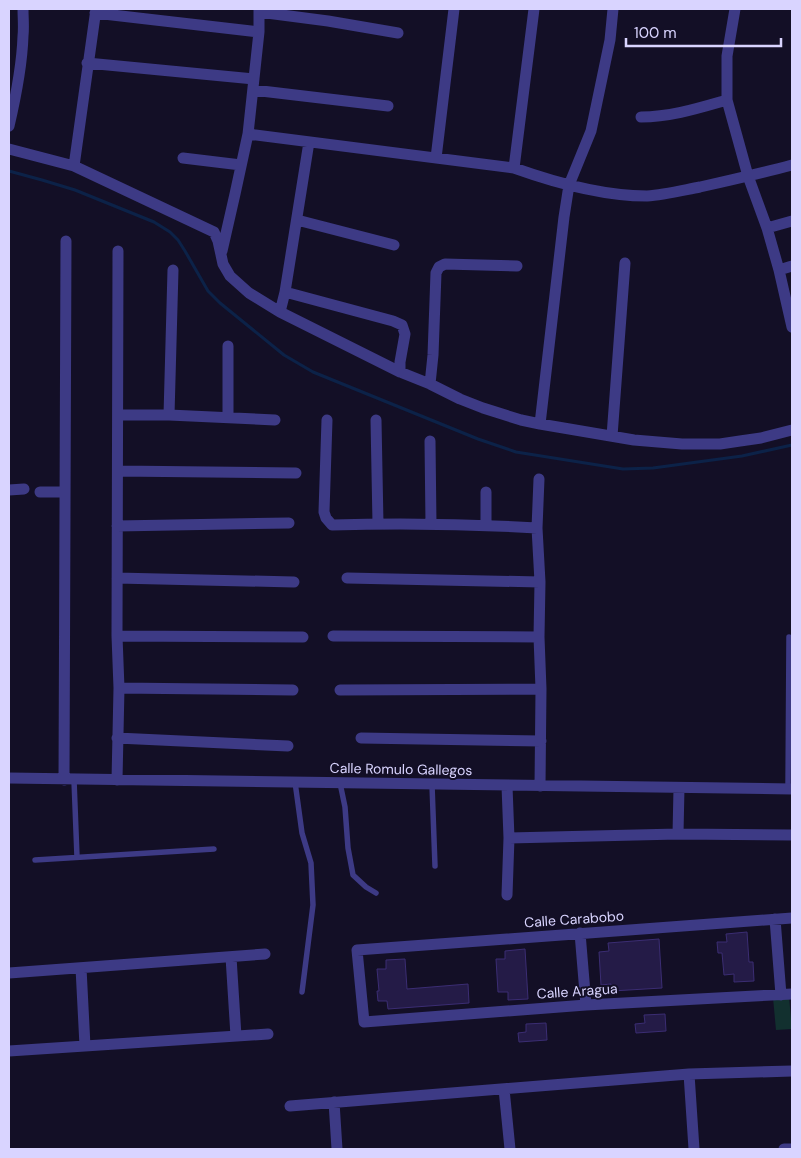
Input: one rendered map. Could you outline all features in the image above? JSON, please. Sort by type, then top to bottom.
[{"type":"street","points":[[9,126],[16,98],[22,56],[24,34],[23,9]]},
{"type":"street","points":[[436,158],[454,9]]},
{"type":"street","points":[[514,168],[534,9]]},
{"type":"street","points":[[540,424],[569,185],[591,131],[610,40],[613,9]]},
{"type":"street","points":[[736,9],[727,56],[728,100],[748,176],[780,270],[791,312],[792,327]]},
{"type":"street","points":[[221,255],[248,134],[259,32],[259,10],[398,33]]},
{"type":"street","points":[[74,166],[95,11],[259,32]]},
{"type":"street","points":[[87,64],[253,84],[388,106]]},
{"type":"street","points":[[641,116],[656,117],[673,114],[728,100]]},
{"type":"street","points":[[248,134],[514,168],[569,185],[622,195],[649,196],[686,190],[792,165]]},
{"type":"street","points":[[280,312],[310,142]]},
{"type":"street","points":[[9,149],[74,166],[214,232],[223,264],[230,276],[249,294],[280,312],[400,372],[483,408],[540,424],[634,440],[682,444],[720,444],[761,438],[792,430]]},
{"type":"street","points":[[183,158],[241,165]]},
{"type":"street","points":[[297,220],[394,245]]},
{"type":"street","points":[[766,228],[792,221]]},
{"type":"street","points":[[66,241],[64,492],[69,780]]},
{"type":"street","points":[[117,780],[119,688],[117,636],[118,251]]},
{"type":"street","points":[[612,436],[626,263]]},
{"type":"street","points":[[430,384],[436,273],[439,267],[445,264],[517,266]]},
{"type":"street","points":[[780,270],[792,266]]},
{"type":"street","points":[[169,415],[173,270]]},
{"type":"street","points":[[285,292],[402,325],[405,334],[400,372]]},
{"type":"street","points":[[228,346],[228,418]]},
{"type":"street","points":[[118,415],[169,415],[275,420]]},
{"type":"street","points":[[327,420],[324,512],[332,525],[432,524],[537,528]]},
{"type":"street","points":[[376,420],[378,524]]},
{"type":"street","points":[[430,441],[432,524]]},
{"type":"street","points":[[118,471],[296,473]]},
{"type":"street","points":[[539,478],[537,528],[540,582],[540,786]]},
{"type":"street","points":[[9,490],[24,489]]},
{"type":"street","points":[[40,492],[64,492]]},
{"type":"street","points":[[486,492],[486,525]]},
{"type":"street","points":[[118,526],[289,523]]},
{"type":"street","points":[[117,578],[294,582]]},
{"type":"street","points":[[347,578],[540,582]]},
{"type":"street","points":[[117,636],[303,637]]},
{"type":"street","points":[[333,636],[539,637]]},
{"type":"street","points":[[119,688],[293,690]]},
{"type":"street","points":[[340,690],[541,689]]},
{"type":"street","points":[[117,738],[288,746]]},
{"type":"street","points":[[361,738],[541,741]]},
{"type":"street","name":"Calle Romulo Gallegos","points":[[9,778],[790,789]]},
{"type":"street","points":[[507,786],[509,838],[507,895]]},
{"type":"street","points":[[678,834],[679,788]]},
{"type":"street","points":[[509,838],[678,834],[792,835]]},
{"type":"street","name":"Calle Carabobo","points":[[364,1022],[357,950],[792,918]]},
{"type":"street","points":[[775,919],[787,994]]},
{"type":"street","points":[[580,933],[586,1005]]},
{"type":"street","points":[[9,973],[265,954]]},
{"type":"street","points":[[231,957],[236,1036]]},
{"type":"street","points":[[81,968],[85,1046]]},
{"type":"street","name":"Calle Aragua","points":[[364,1022],[586,1005],[787,994]]},
{"type":"street","points":[[9,1051],[268,1034]]},
{"type":"street","points":[[290,1106],[689,1074],[792,1071]]},
{"type":"street","points":[[689,1074],[694,1149]]},
{"type":"street","points":[[504,1089],[510,1149]]},
{"type":"street","points":[[334,1102],[337,1149]]},
{"type":"street","points":[[784,1149],[792,1149]]},
{"type":"lane","points":[[789,637],[790,789]]},
{"type":"lane","points":[[69,780],[77,857]]},
{"type":"lane","points":[[296,782],[302,833],[311,863],[313,905],[302,992]]},
{"type":"lane","points":[[340,783],[345,807],[348,848],[353,876],[376,893]]},
{"type":"lane","points":[[432,784],[435,866]]},
{"type":"lane","points":[[35,860],[214,849]]},
{"type":"green space","points":[[789,997],[792,1029],[776,1030],[773,998]]},
{"type":"building","points":[[747,932],[749,962],[753,962],[754,981],[734,982],[734,974],[724,975],[722,953],[718,953],[717,942],[727,942],[726,934]]},
{"type":"building","points":[[659,939],[662,988],[612,991],[611,984],[601,985],[599,952],[609,951],[608,943]]},
{"type":"building","points":[[525,949],[528,999],[508,1000],[508,992],[498,992],[496,959],[505,959],[505,951]]},
{"type":"building","points":[[405,959],[407,989],[468,984],[469,1003],[388,1009],[387,1001],[378,1001],[377,969],[386,969],[386,960]]},
{"type":"building","points":[[665,1014],[666,1031],[636,1033],[635,1024],[645,1023],[644,1015]]},
{"type":"building","points":[[546,1023],[547,1040],[519,1042],[518,1033],[526,1032],[526,1024]]},
{"type":"waterway","points":[[9,171],[75,190],[154,222],[170,232],[178,240],[208,291],[284,355],[313,372],[478,439],[516,452],[623,469],[653,468],[742,456],[792,445]]}]
